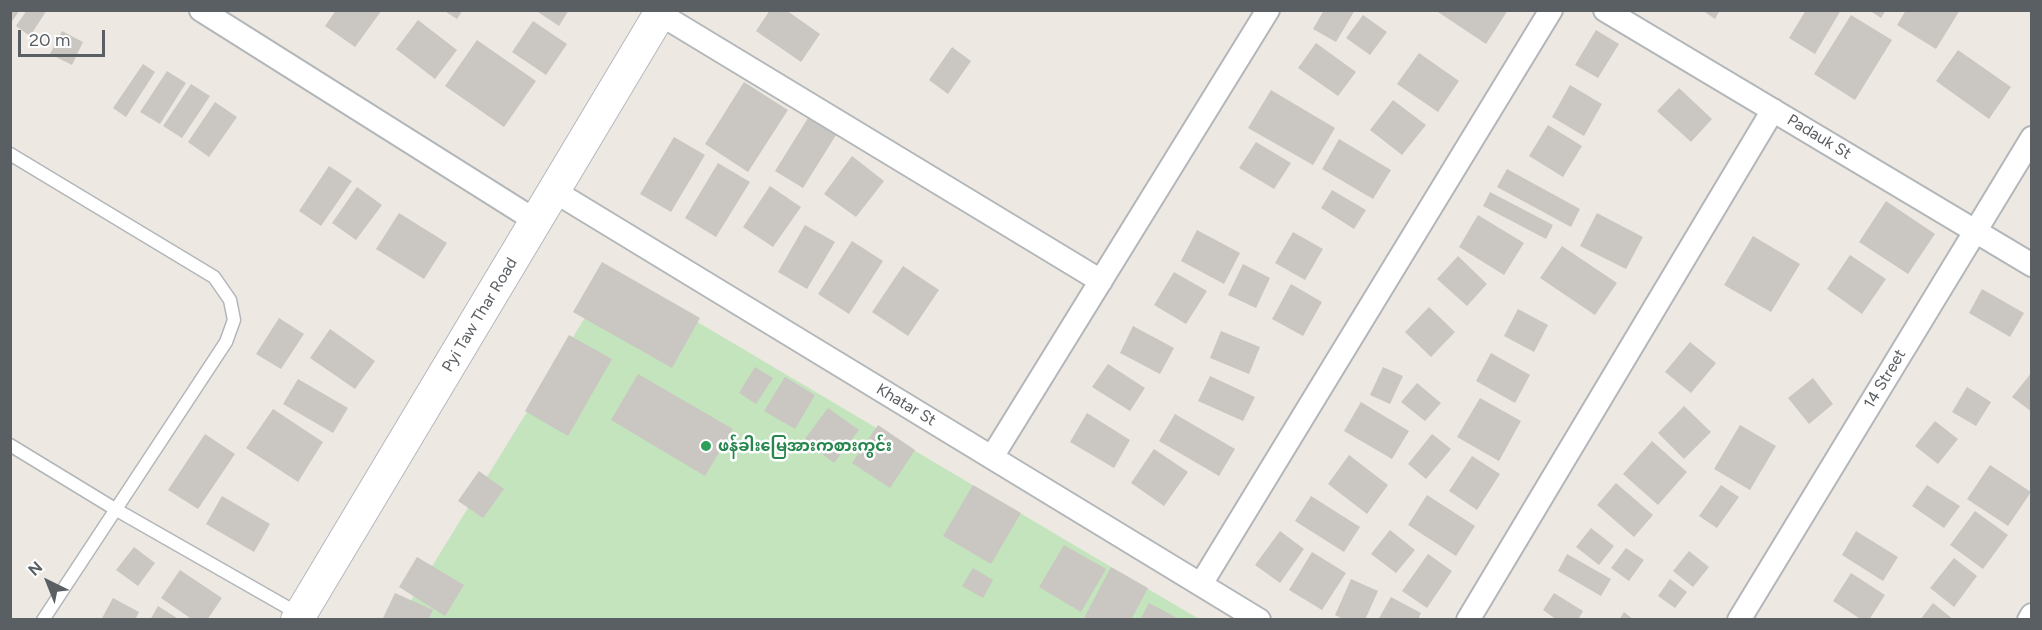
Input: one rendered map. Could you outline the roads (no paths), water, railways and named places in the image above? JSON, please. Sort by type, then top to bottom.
[{"type":"street","points":[[201,10],[536,221]]},
{"type":"street","points":[[992,457],[1268,10]]},
{"type":"street","points":[[1201,584],[1551,10]]},
{"type":"street","name":"Padauk St","points":[[1605,10],[2031,265]]},
{"type":"street","points":[[661,12],[1101,281]]},
{"type":"street","name":"Pyi Taw Thar Road","points":[[298,617],[661,12]]},
{"type":"street","points":[[1468,620],[1773,110]]},
{"type":"street","name":"14 Street","points":[[1739,620],[2031,138]]},
{"type":"street","name":"Khatar St","points":[[554,191],[1259,620]]},
{"type":"street","points":[[2029,620],[2031,615]]},
{"type":"lane","points":[[10,154],[214,277],[230,300],[234,320],[226,342],[43,620]]},
{"type":"lane","points":[[10,445],[298,617]]},
{"type":"place","name":"ဖန်ခါးမြေအားကစားကွင်း","points":[[706,446]]}]
